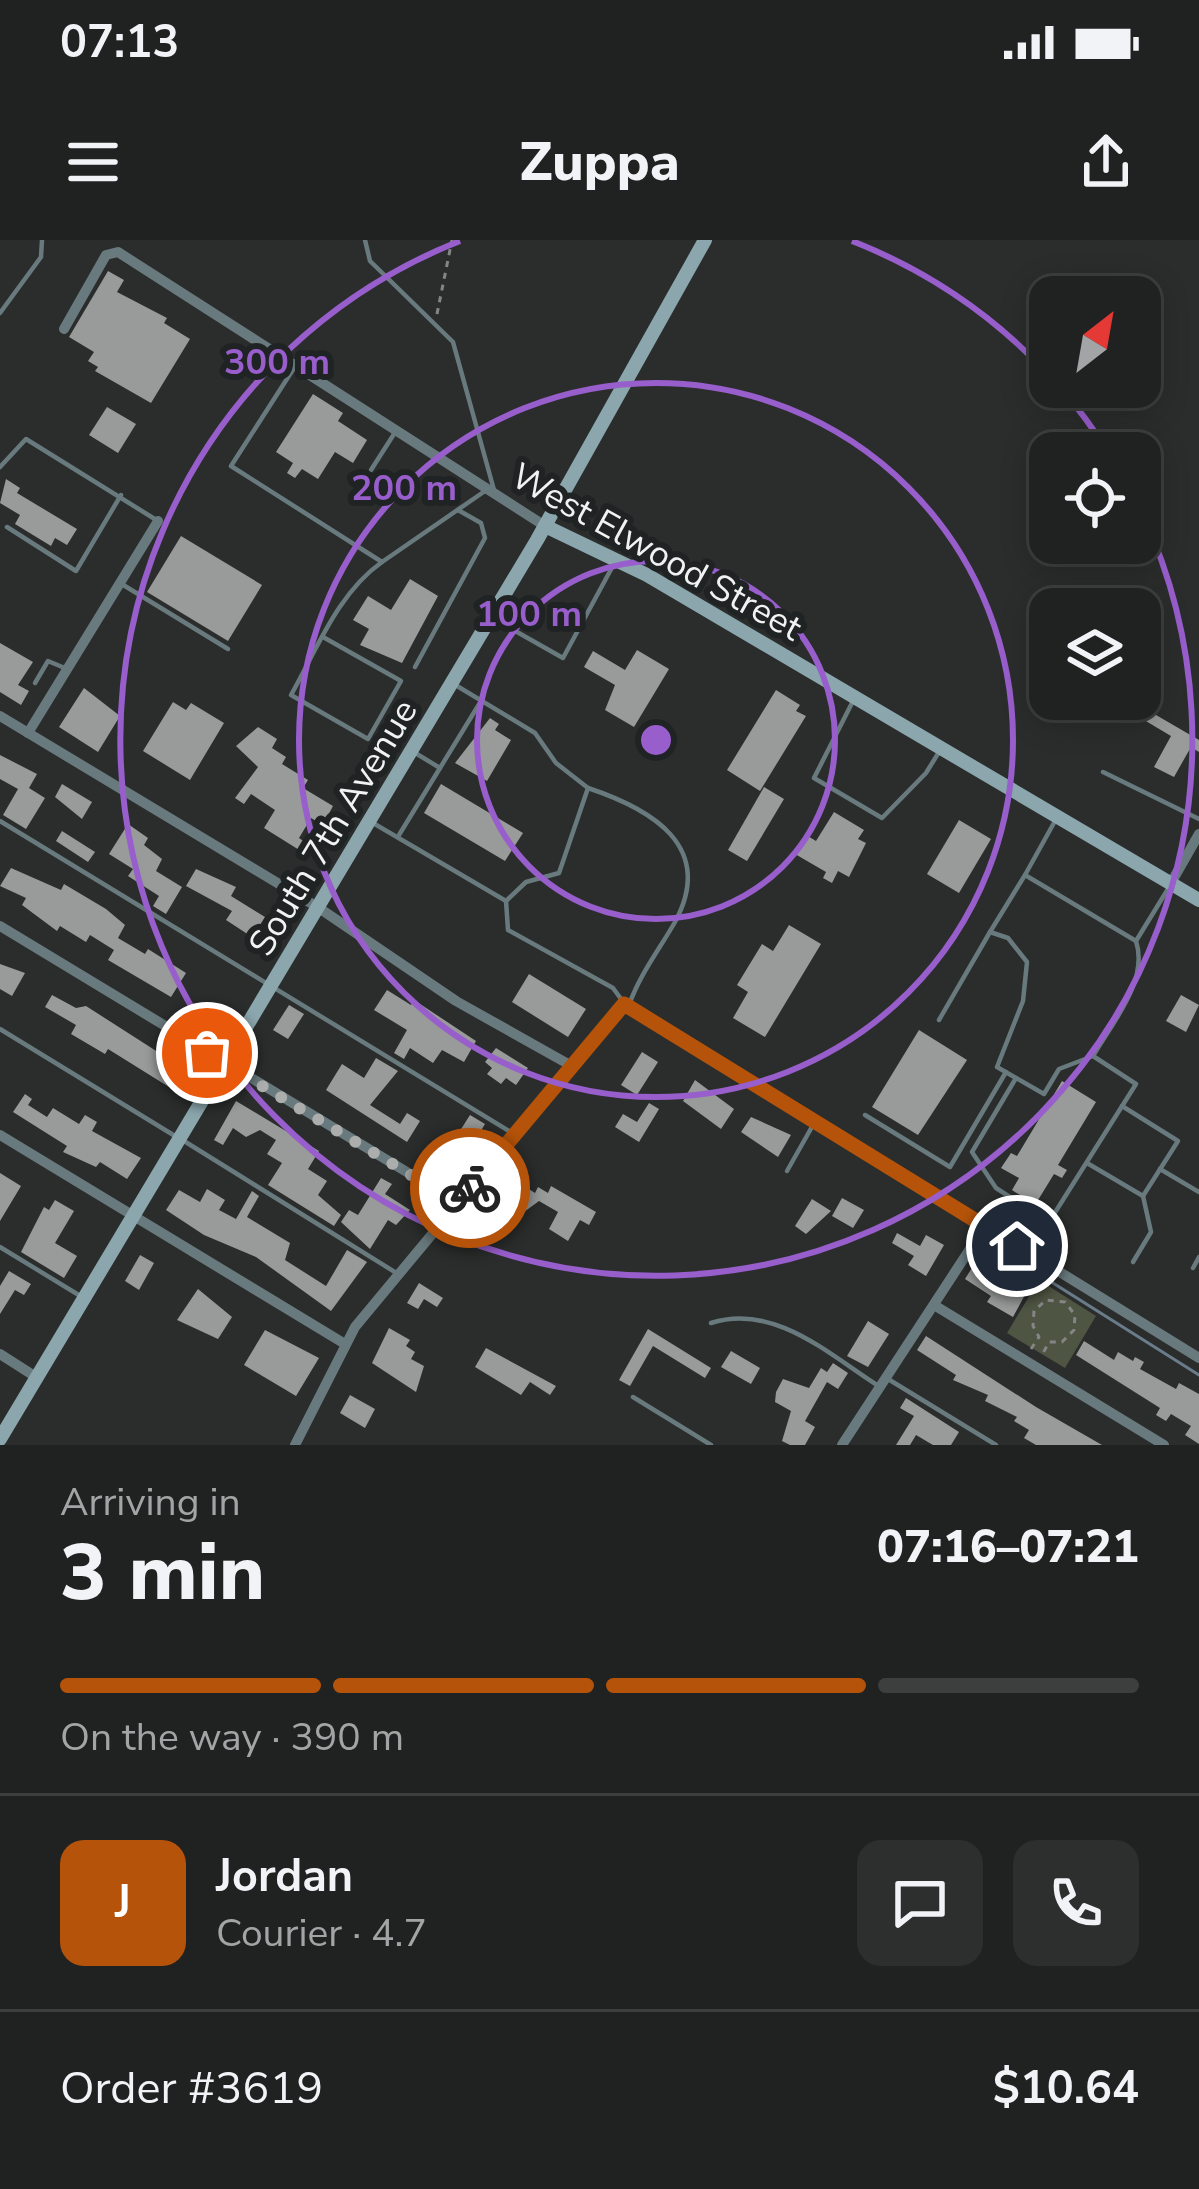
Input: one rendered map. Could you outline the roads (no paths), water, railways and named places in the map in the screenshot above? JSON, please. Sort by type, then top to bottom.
[{"type":"main road","name":"South 7th Avenue","points":[[0,1439],[545,526],[705,240]]},
{"type":"main road","name":"West Elwood Street","points":[[545,526],[616,559],[856,696],[1199,900]]},
{"type":"street","name":"West Elwood Street","points":[[64,328],[93,271],[106,255],[118,252],[394,434],[545,526]]},
{"type":"street","points":[[28,733],[158,521]]},
{"type":"street","points":[[0,716],[319,908],[456,1001],[570,1065]]},
{"type":"street","points":[[1172,883],[1199,834]]},
{"type":"street","points":[[0,926],[458,1203]]},
{"type":"street","points":[[299,1444],[345,1344],[570,1065],[626,1004],[1199,1358]]},
{"type":"street","points":[[0,1136],[345,1344]]},
{"type":"street","points":[[842,1445],[985,1226]]},
{"type":"street","points":[[934,1305],[1163,1445]]},
{"type":"street","points":[[0,1354],[36,1377]]},
{"type":"lane","points":[[0,313],[41,257],[42,240]]},
{"type":"lane","points":[[323,637],[401,681],[368,739],[290,695],[323,637],[358,579],[490,493],[493,473],[453,342],[370,261],[364,240]]},
{"type":"lane","points":[[294,368],[232,466],[382,562]]},
{"type":"lane","points":[[371,470],[394,434]]},
{"type":"lane","points":[[0,467],[26,439],[158,521]]},
{"type":"lane","points":[[7,527],[76,571],[121,495]]},
{"type":"lane","points":[[415,667],[485,538],[481,524],[458,510]]},
{"type":"lane","points":[[491,617],[563,658],[616,559]]},
{"type":"lane","points":[[120,583],[228,649]]},
{"type":"lane","points":[[35,683],[48,661],[67,669]]},
{"type":"lane","points":[[452,683],[535,733],[556,763],[588,788],[658,822],[680,840],[685,852],[678,917],[626,1004],[613,988],[508,930],[506,901]]},
{"type":"lane","points":[[856,696],[814,778],[882,818],[926,773],[942,747]]},
{"type":"lane","points":[[397,837],[482,701]]},
{"type":"lane","points":[[412,752],[440,768]]},
{"type":"lane","points":[[1103,772],[1199,819]]},
{"type":"lane","points":[[506,901],[526,882],[559,873],[588,788]]},
{"type":"lane","points":[[939,1020],[1058,816]]},
{"type":"lane","points":[[0,821],[514,1134]]},
{"type":"lane","points":[[370,821],[506,901]]},
{"type":"lane","points":[[990,932],[1008,938],[1027,962],[1023,1000],[998,1066],[1044,1094],[1058,1069],[1093,1056],[1142,958],[1136,941],[1025,875]]},
{"type":"lane","points":[[1136,941],[1172,883]]},
{"type":"lane","points":[[0,1029],[398,1274]]},
{"type":"lane","points":[[1016,1078],[972,1152],[996,1188],[1049,1222],[1136,1084],[1093,1056]]},
{"type":"lane","points":[[865,1115],[950,1167],[1006,1072]]},
{"type":"lane","points":[[1122,1106],[1178,1141],[1143,1196],[1151,1232],[1133,1262]]},
{"type":"lane","points":[[787,1171],[816,1120]]},
{"type":"lane","points":[[1087,1163],[1143,1196]]},
{"type":"lane","points":[[1160,1168],[1199,1192]]},
{"type":"lane","points":[[0,1247],[83,1298]]},
{"type":"lane","points":[[1193,1268],[1199,1258]]},
{"type":"lane","points":[[711,1323],[749,1315],[773,1321],[996,1445]]},
{"type":"lane","points":[[633,1397],[712,1445]]},
{"type":"waterway","points":[[980,1237],[1199,1375]]}]
